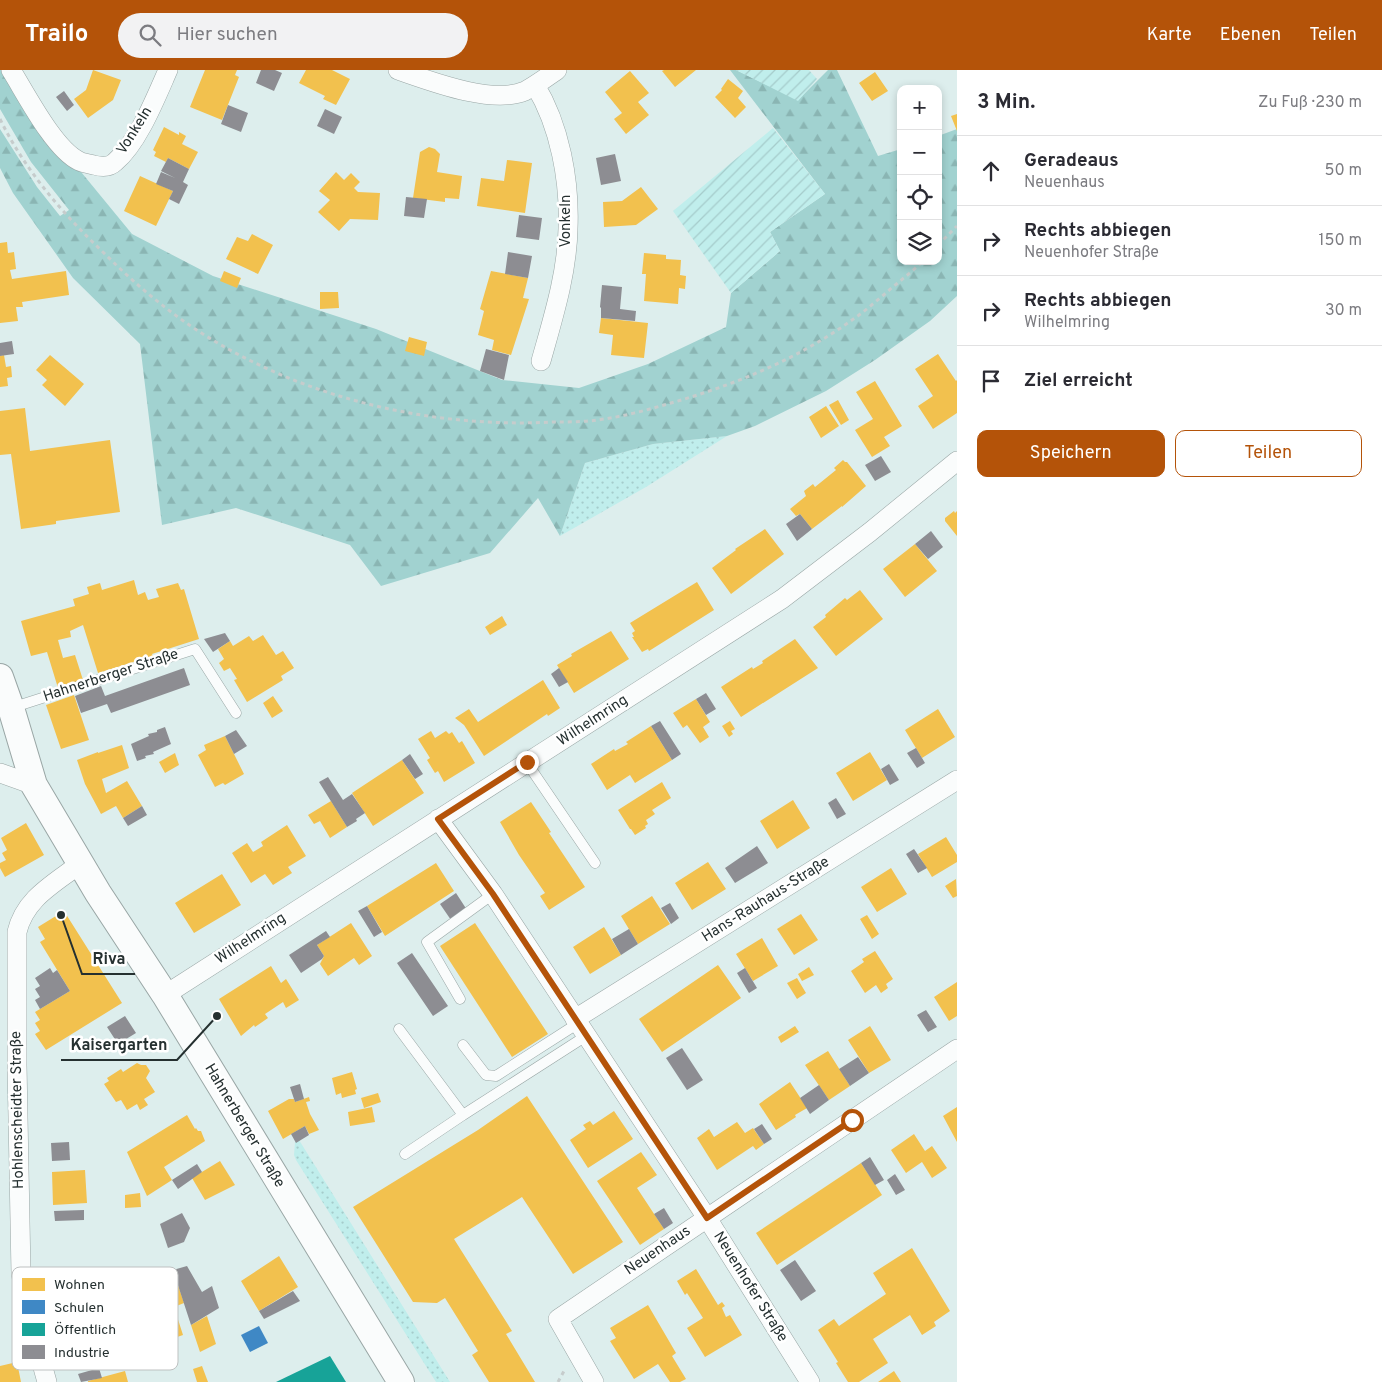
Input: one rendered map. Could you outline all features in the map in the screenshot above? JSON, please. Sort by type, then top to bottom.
[{"type":"main road","name":"Hahnerberger Straße","points":[[0,676],[12,708],[34,785],[165,995],[401,1382]]},
{"type":"street","name":"Vonkeln","points":[[11,70],[41,119],[65,150],[78,161],[99,167],[115,163],[131,143],[154,101],[168,70]]},
{"type":"street","points":[[398,70],[443,86],[499,95],[524,91],[557,70]]},
{"type":"street","name":"Vonkeln","points":[[536,85],[546,103],[558,138],[564,172],[568,229],[558,299],[541,361]]},
{"type":"street","name":"Wilhelmring","points":[[165,995],[782,600],[957,461]]},
{"type":"street","points":[[0,774],[34,785]]},
{"type":"street","name":"Hans-Rauhaus-Straße","points":[[579,1026],[957,780]]},
{"type":"street","name":"Neuenhofer Straße","points":[[438,819],[493,894],[707,1218],[810,1382]]},
{"type":"street","name":"Hohlenscheidter Straße","points":[[21,1267],[17,1065],[17,932],[20,920],[27,907],[36,897],[81,863]]},
{"type":"street","name":"Neuenhaus","points":[[594,1382],[558,1319],[957,1049]]},
{"type":"lane","name":"Hahnerberger Straße","points":[[12,708],[195,649],[236,713]]},
{"type":"lane","points":[[527,762],[595,863]]},
{"type":"lane","points":[[460,999],[427,942],[493,894]]},
{"type":"lane","points":[[463,1045],[486,1075],[496,1076],[579,1026]]},
{"type":"lane","points":[[404,1154],[463,1115],[579,1026]]},
{"type":"lane","points":[[399,1029],[463,1115]]},
{"type":"path","points":[[0,119],[23,159],[56,205],[126,275],[166,309],[230,350],[285,376],[338,396],[422,416],[478,422],[538,423],[597,420],[707,393],[759,373],[829,335],[852,321],[918,265]]},
{"type":"path","points":[[942,241],[957,226]]},
{"type":"shaded area","points":[[736,70],[809,70],[817,79],[798,101]]},
{"type":"shaded area","points":[[773,128],[825,194],[770,232],[780,251],[731,293],[673,211]]},
{"type":"shaded area","points":[[727,436],[646,487],[560,536],[585,463],[653,444]]},
{"type":"shaded area","points":[[299,1140],[450,1382],[436,1382],[296,1160],[294,1155],[295,1142]]},
{"type":"green space","points":[[0,70],[4,70],[77,167],[132,234],[213,276],[376,329],[502,380],[579,388],[648,364],[726,327],[731,293],[780,251],[770,232],[825,194],[730,70],[736,70],[798,100],[828,70],[837,70],[878,156],[897,150],[897,265],[942,265],[942,135],[957,129],[957,296],[930,321],[875,360],[826,391],[755,426],[727,436],[653,444],[585,463],[560,536],[538,498],[490,553],[381,586],[350,545],[236,508],[162,525],[140,344],[73,278],[13,193],[0,168],[0,129],[37,187],[60,216],[69,210],[31,162],[0,109]]},
{"type":"building: Wohnen","points":[[93,70],[121,80],[113,100],[88,118],[74,99],[86,90]]},
{"type":"building: Wohnen","points":[[205,70],[237,70],[235,75],[239,77],[222,120],[190,107]]},
{"type":"building: Wohnen","points":[[306,70],[332,70],[350,79],[336,105],[323,99],[325,96],[299,83]]},
{"type":"building: Wohnen","points":[[696,70],[675,87],[662,71]]},
{"type":"building: Wohnen","points":[[630,71],[649,93],[638,102],[649,115],[626,134],[614,119],[622,113],[605,92]]},
{"type":"building: Wohnen","points":[[875,72],[888,91],[872,101],[859,83]]},
{"type":"building: Wohnen","points":[[728,79],[743,91],[738,98],[746,107],[735,118],[715,97],[722,90]]},
{"type":"building: Wohnen","points":[[957,114],[957,131],[951,116]]},
{"type":"building: Wohnen","points":[[164,127],[179,135],[179,132],[186,136],[182,144],[198,152],[189,169],[168,158],[166,162],[154,156],[156,152],[153,150]]},
{"type":"building: Wohnen","points":[[429,147],[435,149],[440,154],[437,172],[462,176],[459,199],[445,198],[445,202],[413,198],[420,152]]},
{"type":"building: Wohnen","points":[[507,160],[532,163],[525,213],[477,206],[481,178],[504,181]]},
{"type":"building: Wohnen","points":[[336,172],[344,180],[351,173],[360,182],[354,188],[358,192],[380,193],[378,220],[350,219],[339,231],[318,212],[330,200],[319,191]]},
{"type":"building: Wohnen","points":[[140,176],[173,191],[156,226],[124,211]]},
{"type":"building: Wohnen","points":[[641,187],[658,209],[636,225],[604,227],[603,202],[622,201]]},
{"type":"building: Wohnen","points":[[252,234],[273,245],[258,274],[226,259],[237,237],[248,241]]},
{"type":"building: Wohnen","points":[[7,242],[8,253],[14,252],[16,269],[10,270],[12,279],[66,271],[69,295],[22,302],[23,307],[16,307],[18,321],[0,323],[0,243]]},
{"type":"building: Wohnen","points":[[644,253],[666,255],[666,259],[681,260],[680,275],[686,276],[685,289],[679,288],[678,304],[644,301],[646,274],[642,274]]},
{"type":"building: Wohnen","points":[[224,271],[241,278],[237,288],[220,281]]},
{"type":"building: Wohnen","points":[[491,271],[528,278],[523,298],[529,299],[511,355],[492,350],[494,340],[478,335],[484,311],[480,309]]},
{"type":"building: Wohnen","points":[[320,292],[338,292],[339,308],[320,309]]},
{"type":"building: Wohnen","points":[[601,318],[648,323],[644,358],[611,355],[613,335],[599,333]]},
{"type":"building: Wohnen","points":[[409,337],[427,342],[424,356],[405,351]]},
{"type":"building: Wohnen","points":[[938,354],[957,380],[957,413],[933,429],[918,406],[933,396],[915,369]]},
{"type":"building: Wohnen","points":[[4,355],[6,367],[11,366],[12,377],[7,378],[8,386],[0,387],[0,356]]},
{"type":"building: Wohnen","points":[[50,355],[84,384],[65,406],[42,385],[47,380],[36,370]]},
{"type":"building: Wohnen","points":[[875,381],[902,426],[884,437],[890,446],[872,457],[855,430],[873,419],[856,392]]},
{"type":"building: Wohnen","points":[[838,400],[849,420],[841,425],[829,405]]},
{"type":"building: Wohnen","points":[[826,406],[839,426],[821,438],[809,417]]},
{"type":"building: Wohnen","points":[[25,408],[30,451],[110,440],[120,512],[56,521],[56,524],[21,529],[11,454],[0,455],[0,411]]},
{"type":"building: Wohnen","points":[[843,460],[847,462],[866,486],[812,529],[800,514],[796,516],[790,509],[806,496],[804,491],[813,484],[815,487],[836,470],[834,468]]},
{"type":"building: Wohnen","points":[[954,511],[955,513],[957,511],[957,536],[945,521],[945,518]]},
{"type":"building: Wohnen","points":[[765,529],[784,554],[731,594],[712,568],[735,549]]},
{"type":"building: Wohnen","points":[[915,544],[937,571],[905,597],[883,569]]},
{"type":"building: Wohnen","points":[[134,580],[138,595],[145,592],[148,600],[159,597],[156,589],[178,583],[181,590],[184,589],[199,639],[98,673],[83,625],[70,631],[71,637],[58,640],[63,658],[75,655],[83,680],[58,688],[47,652],[31,656],[21,621],[75,606],[73,599],[89,594],[87,587],[100,583],[102,590]]},
{"type":"building: Wohnen","points":[[697,582],[714,610],[649,651],[648,649],[642,652],[632,637],[634,637],[632,633],[635,631],[630,623]]},
{"type":"building: Wohnen","points":[[860,590],[883,619],[836,656],[813,627],[845,598],[847,600]]},
{"type":"building: Wohnen","points":[[502,616],[507,625],[490,635],[485,627]]},
{"type":"building: Wohnen","points":[[611,631],[629,659],[574,693],[557,665],[572,656],[571,654]]},
{"type":"building: Wohnen","points":[[263,635],[276,655],[283,651],[294,668],[281,676],[283,680],[247,702],[234,680],[237,679],[230,668],[224,671],[219,663],[224,659],[218,649],[230,641],[233,646],[249,636],[253,641]]},
{"type":"building: Wohnen","points":[[795,639],[818,668],[741,717],[721,687],[752,667],[753,669],[763,663],[762,661]]},
{"type":"building: Wohnen","points":[[543,680],[560,708],[548,716],[547,714],[484,756],[464,725],[455,718],[469,709],[478,722]]},
{"type":"building: Wohnen","points":[[74,695],[89,740],[61,749],[46,705]]},
{"type":"building: Wohnen","points":[[273,696],[283,711],[272,718],[263,703]]},
{"type":"building: Wohnen","points":[[696,699],[710,722],[703,727],[709,737],[700,743],[687,725],[683,728],[673,713]]},
{"type":"building: Wohnen","points":[[938,709],[955,737],[922,758],[905,730]]},
{"type":"building: Wohnen","points":[[730,721],[735,729],[731,731],[733,734],[729,737],[722,726]]},
{"type":"building: Wohnen","points":[[651,726],[672,760],[635,783],[630,775],[607,790],[591,764],[614,749],[615,751],[628,744],[626,742]]},
{"type":"building: Wohnen","points":[[431,731],[435,738],[446,731],[449,734],[452,732],[459,743],[462,741],[475,763],[444,782],[438,771],[435,773],[427,760],[430,758],[418,739]]},
{"type":"building: Wohnen","points":[[225,736],[244,774],[225,785],[223,783],[215,787],[198,755],[206,750],[204,745]]},
{"type":"building: Wohnen","points":[[122,745],[129,768],[102,779],[106,793],[127,781],[142,806],[123,818],[116,806],[101,814],[85,784],[77,760]]},
{"type":"building: Wohnen","points":[[870,752],[887,780],[853,801],[836,773]]},
{"type":"building: Wohnen","points":[[175,753],[179,765],[165,773],[159,762]]},
{"type":"building: Wohnen","points":[[402,760],[424,793],[373,826],[352,793]]},
{"type":"building: Wohnen","points":[[662,782],[671,798],[652,810],[655,814],[646,820],[648,824],[645,826],[646,828],[635,835],[618,810]]},
{"type":"building: Wohnen","points":[[793,800],[810,828],[777,849],[760,821]]},
{"type":"building: Wohnen","points":[[331,801],[347,827],[330,838],[320,821],[314,824],[308,815]]},
{"type":"building: Wohnen","points":[[531,802],[585,887],[549,910],[540,896],[545,893],[519,855],[500,822]]},
{"type":"building: Wohnen","points":[[26,823],[44,855],[5,877],[0,868],[0,863],[6,860],[2,853],[7,850],[1,838]]},
{"type":"building: Wohnen","points":[[287,825],[306,856],[288,867],[292,873],[273,885],[265,874],[251,883],[232,853],[247,843],[253,852],[263,846],[261,842]]},
{"type":"building: Wohnen","points":[[946,837],[957,855],[957,862],[932,877],[918,854]]},
{"type":"building: Wohnen","points":[[708,862],[726,889],[692,910],[675,883]]},
{"type":"building: Wohnen","points":[[436,863],[454,891],[385,936],[367,906]]},
{"type":"building: Wohnen","points":[[891,868],[907,894],[877,912],[861,887]]},
{"type":"building: Wohnen","points":[[222,874],[241,905],[194,933],[175,903]]},
{"type":"building: Wohnen","points":[[956,879],[957,896],[953,898],[945,886]]},
{"type":"building: Wohnen","points":[[652,896],[670,924],[638,944],[621,916]]},
{"type":"building: Wohnen","points":[[64,911],[122,1003],[46,1050],[35,1034],[40,1031],[35,1023],[40,1020],[35,1012],[70,991],[40,942],[45,939],[38,927]]},
{"type":"building: Wohnen","points":[[801,914],[818,940],[794,955],[777,929]]},
{"type":"building: Wohnen","points":[[867,915],[879,934],[872,939],[860,919]]},
{"type":"building: Wohnen","points":[[351,923],[372,956],[359,965],[354,958],[328,976],[320,964],[324,956],[317,945]]},
{"type":"building: Wohnen","points":[[475,923],[548,1034],[512,1057],[440,946]]},
{"type":"building: Wohnen","points":[[604,927],[621,955],[590,974],[573,947]]},
{"type":"building: Wohnen","points":[[762,938],[778,966],[753,981],[736,954]]},
{"type":"building: Wohnen","points":[[875,951],[893,979],[886,984],[888,988],[881,993],[876,985],[865,993],[851,971],[864,962],[862,959]]},
{"type":"building: Wohnen","points":[[718,965],[741,998],[662,1052],[639,1019]]},
{"type":"building: Wohnen","points":[[271,966],[281,983],[286,979],[299,1000],[286,1008],[283,1002],[265,1014],[268,1018],[255,1027],[254,1025],[241,1036],[219,999]]},
{"type":"building: Wohnen","points":[[809,967],[814,975],[802,981],[798,974]]},
{"type":"building: Wohnen","points":[[797,978],[806,993],[797,999],[787,983]]},
{"type":"building: Wohnen","points":[[957,982],[957,1016],[949,1021],[934,997]]},
{"type":"building: Wohnen","points":[[795,1026],[799,1032],[781,1043],[778,1037]]},
{"type":"building: Wohnen","points":[[870,1026],[891,1060],[869,1073],[848,1040]]},
{"type":"building: Wohnen","points":[[828,1051],[850,1086],[829,1100],[805,1065]]},
{"type":"building: Wohnen","points":[[137,1063],[146,1065],[150,1071],[146,1078],[155,1092],[144,1099],[148,1105],[140,1110],[137,1104],[127,1110],[121,1100],[116,1102],[104,1084],[109,1081],[107,1078],[121,1069],[123,1072]]},
{"type":"building: Wohnen","points":[[352,1072],[357,1089],[355,1090],[356,1094],[342,1098],[341,1093],[336,1095],[332,1078]]},
{"type":"building: Wohnen","points":[[790,1082],[807,1108],[776,1130],[759,1104]]},
{"type":"building: Wohnen","points":[[378,1093],[381,1102],[364,1108],[361,1098]]},
{"type":"building: Wohnen","points":[[527,1096],[623,1242],[573,1274],[522,1197],[454,1239],[512,1331],[506,1334],[535,1382],[489,1382],[472,1355],[478,1351],[445,1298],[437,1303],[413,1302],[353,1207],[478,1130]]},
{"type":"building: Wohnen","points":[[309,1097],[310,1101],[306,1102],[319,1130],[309,1134],[305,1126],[283,1139],[268,1111],[289,1099],[294,1099],[295,1102]]},
{"type":"building: Wohnen","points":[[372,1107],[375,1122],[350,1126],[348,1112]]},
{"type":"building: Wohnen","points":[[957,1107],[957,1142],[943,1116]]},
{"type":"building: Wohnen","points":[[614,1111],[633,1139],[588,1168],[570,1140],[586,1129],[583,1125],[590,1121],[593,1125]]},
{"type":"building: Wohnen","points":[[187,1115],[195,1129],[201,1131],[205,1141],[164,1167],[172,1180],[147,1196],[127,1152]]},
{"type":"building: Wohnen","points":[[737,1122],[745,1133],[753,1128],[764,1144],[756,1150],[753,1146],[717,1170],[697,1138],[709,1129],[714,1137]]},
{"type":"building: Wohnen","points":[[914,1134],[925,1151],[932,1146],[947,1168],[932,1178],[922,1162],[906,1173],[891,1150]]},
{"type":"building: Wohnen","points":[[641,1152],[657,1175],[637,1188],[664,1229],[640,1245],[597,1181]]},
{"type":"building: Wohnen","points":[[220,1161],[235,1185],[205,1200],[192,1178]]},
{"type":"building: Wohnen","points":[[861,1163],[882,1195],[777,1265],[756,1233]]},
{"type":"building: Wohnen","points":[[85,1170],[87,1203],[53,1205],[52,1172]]},
{"type":"building: Wohnen","points":[[140,1193],[141,1207],[125,1208],[125,1195]]},
{"type":"building: Wohnen","points":[[912,1248],[950,1311],[934,1322],[936,1326],[922,1335],[910,1315],[873,1339],[888,1363],[859,1382],[848,1382],[818,1330],[834,1319],[839,1326],[886,1294],[873,1273]]},
{"type":"building: Wohnen","points":[[279,1256],[298,1287],[259,1311],[241,1281]]},
{"type":"building: Wohnen","points":[[696,1269],[718,1305],[722,1302],[725,1306],[722,1308],[726,1317],[730,1315],[742,1335],[705,1357],[687,1328],[703,1318],[687,1293],[685,1295],[677,1281]]},
{"type":"building: Wohnen","points":[[178,1285],[184,1303],[178,1305]]},
{"type":"building: Wohnen","points":[[648,1305],[676,1353],[672,1356],[686,1379],[680,1382],[670,1382],[658,1364],[634,1379],[610,1341],[616,1338],[610,1328]]},
{"type":"building: Wohnen","points":[[207,1316],[216,1344],[200,1352],[191,1325]]},
{"type":"building: Wohnen","points":[[178,1319],[183,1335],[178,1337]]},
{"type":"building: Wohnen","points":[[12,1363],[12,1370],[19,1370],[21,1382],[0,1382],[0,1366]]},
{"type":"building: Wohnen","points":[[202,1366],[208,1382],[197,1382],[193,1369]]},
{"type":"building: Wohnen","points":[[125,1371],[128,1382],[88,1382],[88,1381]]},
{"type":"building: Wohnen","points":[[894,1371],[901,1382],[878,1382]]},
{"type":"building: Schulen","points":[[259,1326],[268,1343],[250,1352],[241,1335]]},
{"type":"building: Öffentlich","points":[[330,1356],[346,1382],[276,1382]]},
{"type":"building: Industrie","points":[[261,70],[275,70],[282,73],[274,91],[256,83]]},
{"type":"building: Industrie","points":[[64,91],[74,105],[67,111],[56,97]]},
{"type":"building: Industrie","points":[[228,105],[248,113],[241,132],[221,124]]},
{"type":"building: Industrie","points":[[325,109],[342,117],[334,134],[317,126]]},
{"type":"building: Industrie","points":[[615,154],[621,181],[601,185],[596,158]]},
{"type":"building: Industrie","points":[[168,158],[189,169],[183,182],[188,185],[179,204],[169,199],[173,191],[156,184],[161,172],[175,178],[161,171]]},
{"type":"building: Industrie","points":[[406,197],[427,199],[424,218],[404,216]]},
{"type":"building: Industrie","points":[[519,215],[542,218],[539,240],[516,237]]},
{"type":"building: Industrie","points":[[508,252],[532,256],[528,278],[505,274]]},
{"type":"building: Industrie","points":[[602,285],[622,287],[620,309],[636,311],[635,321],[601,318]]},
{"type":"building: Industrie","points":[[12,341],[14,354],[0,356],[0,343]]},
{"type":"building: Industrie","points":[[486,349],[509,355],[504,380],[480,371]]},
{"type":"building: Industrie","points":[[881,456],[891,472],[875,481],[865,465]]},
{"type":"building: Industrie","points":[[800,514],[812,529],[797,541],[786,524]]},
{"type":"building: Industrie","points":[[931,531],[943,547],[928,559],[915,544]]},
{"type":"building: Industrie","points":[[225,633],[230,641],[213,652],[204,639]]},
{"type":"building: Industrie","points":[[184,668],[190,685],[111,713],[107,704],[81,713],[75,696],[101,686],[105,696]]},
{"type":"building: Industrie","points":[[559,668],[568,682],[559,687],[551,674]]},
{"type":"building: Industrie","points":[[706,693],[716,709],[706,715],[696,699]]},
{"type":"building: Industrie","points":[[660,721],[681,754],[672,760],[651,726]]},
{"type":"building: Industrie","points":[[165,727],[171,744],[137,761],[131,744]]},
{"type":"building: Industrie","points":[[236,730],[247,746],[234,754],[225,736]]},
{"type":"building: Industrie","points":[[916,748],[925,763],[917,768],[907,753]]},
{"type":"building: Industrie","points":[[410,754],[423,774],[415,779],[402,760]]},
{"type":"building: Industrie","points":[[889,764],[899,780],[890,785],[881,769]]},
{"type":"building: Industrie","points":[[328,777],[343,800],[352,794],[365,813],[347,827],[319,782]]},
{"type":"building: Industrie","points":[[836,798],[846,814],[837,819],[828,803]]},
{"type":"building: Industrie","points":[[142,806],[147,815],[128,826],[123,818]]},
{"type":"building: Industrie","points":[[757,846],[768,863],[735,883],[725,868]]},
{"type":"building: Industrie","points":[[914,849],[927,868],[918,873],[906,854]]},
{"type":"building: Industrie","points":[[456,893],[467,910],[451,920],[440,904]]},
{"type":"building: Industrie","points":[[670,903],[679,918],[671,924],[661,908]]},
{"type":"building: Industrie","points":[[367,906],[382,932],[374,937],[358,911]]},
{"type":"building: Industrie","points":[[629,929],[638,944],[621,955],[612,939]]},
{"type":"building: Industrie","points":[[326,931],[330,937],[317,945],[324,956],[301,973],[289,955]]},
{"type":"building: Industrie","points":[[412,953],[448,1006],[433,1016],[397,963]]},
{"type":"building: Industrie","points":[[50,968],[53,973],[57,970],[70,991],[40,1009],[35,1000],[40,997],[35,989],[40,986],[35,978]]},
{"type":"building: Industrie","points":[[745,968],[757,988],[749,993],[737,973]]},
{"type":"building: Industrie","points":[[926,1010],[937,1027],[928,1032],[917,1015]]},
{"type":"building: Industrie","points":[[125,1016],[136,1033],[118,1044],[107,1027]]},
{"type":"building: Industrie","points":[[682,1048],[703,1080],[687,1090],[666,1058]]},
{"type":"building: Industrie","points":[[858,1057],[869,1073],[850,1086],[839,1069]]},
{"type":"building: Industrie","points":[[300,1084],[304,1099],[295,1102],[290,1087]]},
{"type":"building: Industrie","points":[[819,1085],[829,1100],[810,1114],[800,1098]]},
{"type":"building: Industrie","points":[[762,1124],[772,1139],[764,1144],[754,1129]]},
{"type":"building: Industrie","points":[[305,1126],[309,1135],[296,1143],[291,1134]]},
{"type":"building: Industrie","points":[[69,1142],[70,1160],[52,1161],[51,1143]]},
{"type":"building: Industrie","points":[[870,1157],[884,1180],[875,1185],[861,1163]]},
{"type":"building: Industrie","points":[[197,1164],[202,1172],[178,1189],[172,1180]]},
{"type":"building: Industrie","points":[[895,1174],[905,1190],[896,1195],[887,1180]]},
{"type":"building: Industrie","points":[[664,1208],[673,1223],[664,1229],[654,1214]]},
{"type":"building: Industrie","points":[[84,1210],[84,1220],[55,1221],[54,1211]]},
{"type":"building: Industrie","points":[[182,1213],[190,1228],[184,1242],[168,1248],[160,1224]]},
{"type":"building: Industrie","points":[[795,1260],[816,1291],[801,1301],[780,1270]]},
{"type":"building: Industrie","points":[[187,1266],[202,1292],[212,1286],[219,1308],[191,1325],[178,1285],[178,1269]]},
{"type":"building: Industrie","points":[[293,1291],[300,1301],[264,1319],[259,1311]]},
{"type":"building: Industrie","points":[[100,1370],[102,1378],[81,1382],[78,1374]]},
{"type":"place","name":"Riva","points":[[61,915]]},
{"type":"place","name":"Kaisergarten","points":[[217,1016]]},
{"type":"route","points":[[527,762],[438,819],[493,894],[574,1020],[707,1218],[852,1120]]}]
